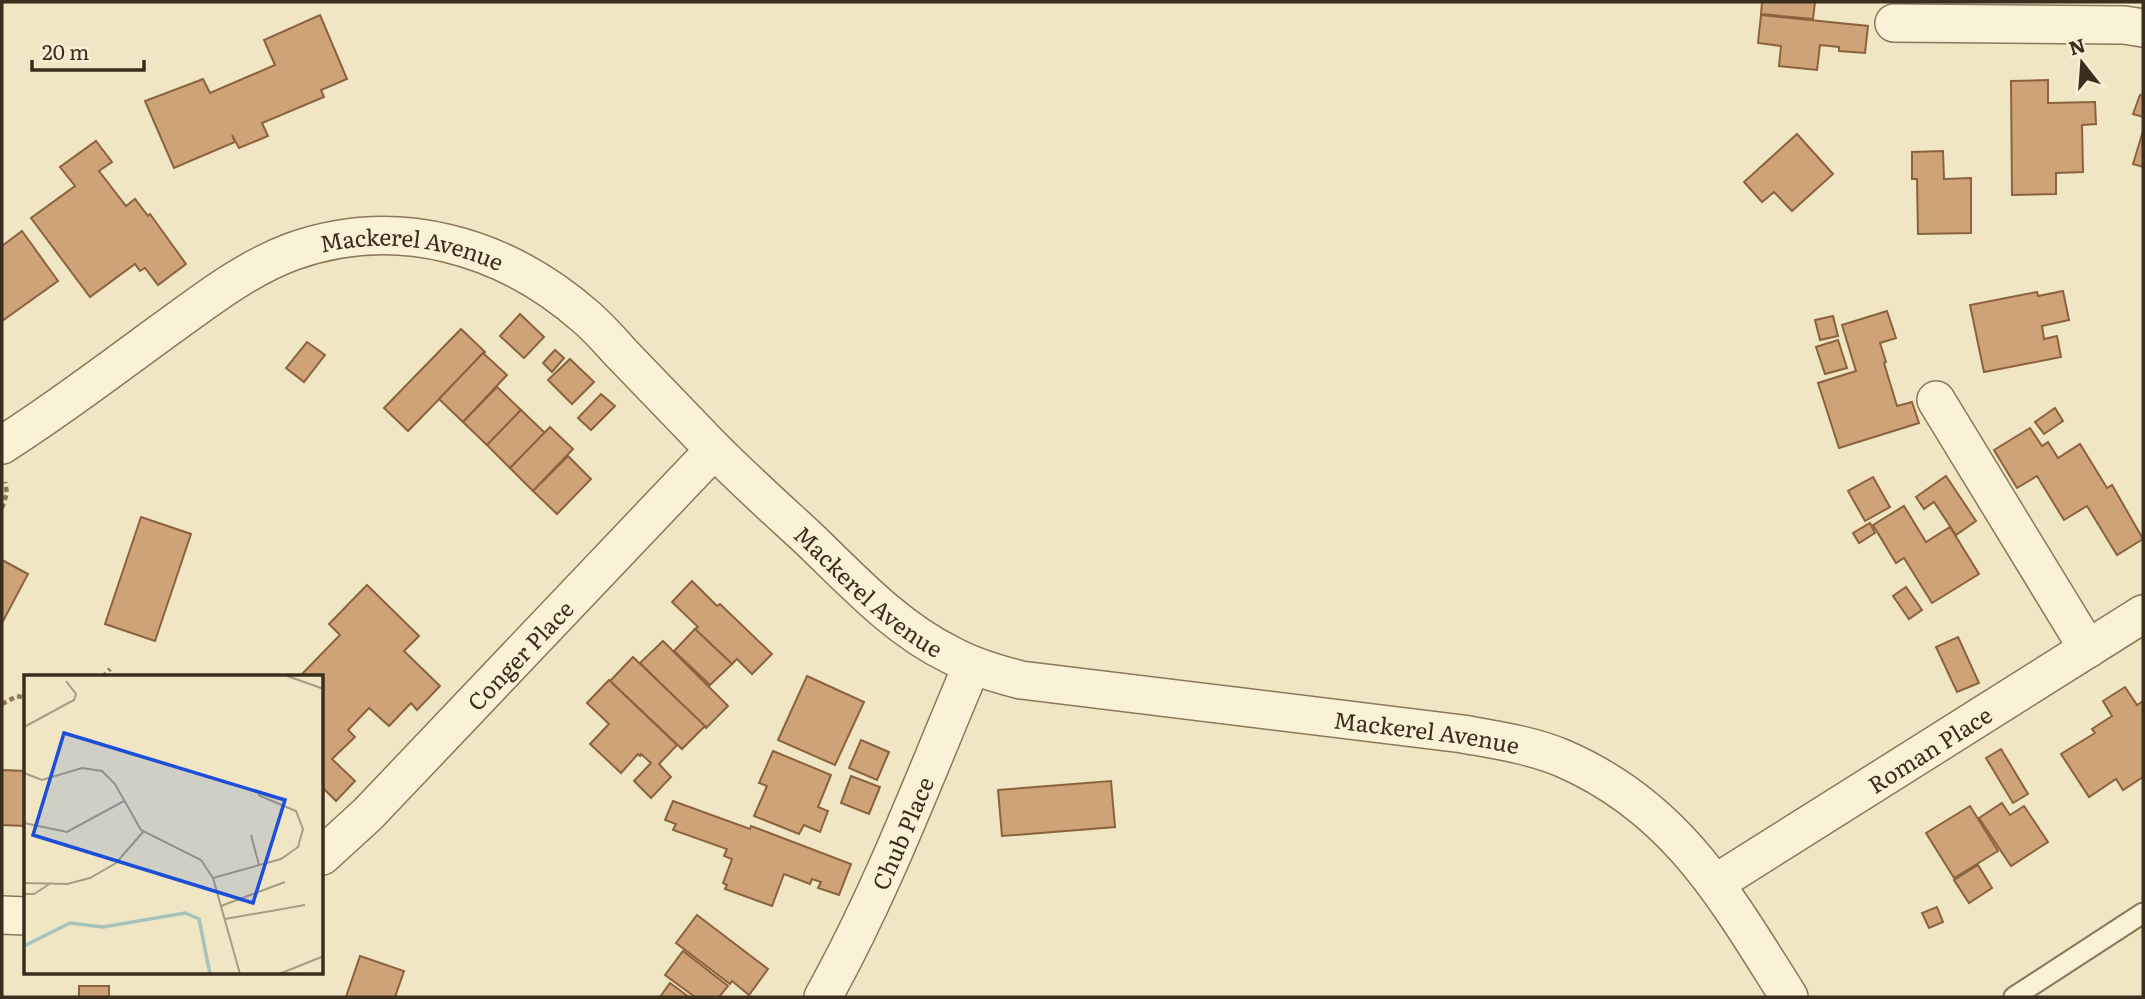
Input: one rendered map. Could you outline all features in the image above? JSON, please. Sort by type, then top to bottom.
[{"type":"street","points":[[1894,23],[2124,25],[2143,28]]},
{"type":"street","name":"Mackerel Avenue","points":[[2,445],[48,416],[191,311],[258,267],[291,252],[349,237],[406,235],[471,249],[535,279],[586,317],[714,450],[872,598],[927,642],[972,665],[1034,682],[1463,734],[1511,743],[1560,757],[1613,784],[1657,817],[1716,883],[1789,997]]},
{"type":"street","points":[[1936,400],[2088,649]]},
{"type":"street","name":"Conger Place","points":[[324,854],[368,814],[714,450]]},
{"type":"street","name":"Roman Place","points":[[1716,883],[2143,614]]},
{"type":"street","name":"Chub Place","points":[[823,997],[849,951],[972,665]]},
{"type":"street","points":[[2,915],[24,916]]},
{"type":"lane","points":[[2014,997],[2143,913]]},
{"type":"path","points":[[105,675],[110,669]]},
{"type":"path","points":[[2,704],[17,696],[24,698]]},
{"type":"building","points":[[1762,2],[1815,2],[1813,19],[1761,14]]},
{"type":"building","points":[[320,15],[347,79],[321,90],[324,97],[262,123],[268,136],[239,148],[232,135],[235,142],[174,168],[145,101],[203,79],[210,93],[275,65],[264,40]]},
{"type":"building","points":[[1761,15],[1868,26],[1865,53],[1839,51],[1839,47],[1820,45],[1817,70],[1779,66],[1781,46],[1758,43]]},
{"type":"building","points":[[2048,80],[2048,103],[2095,102],[2096,124],[2082,125],[2083,172],[2056,173],[2056,194],[2012,195],[2011,81]]},
{"type":"building","points":[[2140,95],[2143,96],[2143,117],[2133,114]]},
{"type":"building","points":[[2143,131],[2143,167],[2133,164]]},
{"type":"building","points":[[1797,134],[1833,174],[1792,211],[1774,192],[1762,202],[1744,182]]},
{"type":"building","points":[[96,141],[112,162],[99,171],[126,206],[135,199],[148,216],[150,214],[186,264],[158,285],[145,268],[140,271],[135,264],[90,297],[31,218],[75,186],[60,167]]},
{"type":"building","points":[[1943,151],[1944,179],[1971,178],[1971,233],[1918,234],[1917,179],[1912,179],[1912,152]]},
{"type":"building","points":[[22,231],[58,281],[2,321],[2,246]]},
{"type":"building","points":[[2063,291],[2069,320],[2042,326],[2044,339],[2057,336],[2061,357],[1984,372],[1970,305],[2037,292],[2038,296]]},
{"type":"building","points":[[1887,311],[1896,338],[1880,343],[1886,362],[1884,363],[1897,406],[1912,402],[1919,423],[1839,448],[1818,383],[1856,371],[1842,325]]},
{"type":"building","points":[[520,314],[544,337],[524,358],[500,336]]},
{"type":"building","points":[[1833,316],[1838,336],[1820,340],[1815,320]]},
{"type":"building","points":[[461,329],[485,352],[408,431],[384,408]]},
{"type":"building","points":[[1838,340],[1847,368],[1825,374],[1816,347]]},
{"type":"building","points":[[307,342],[325,355],[304,382],[286,368]]},
{"type":"building","points":[[555,350],[564,358],[552,372],[543,363]]},
{"type":"building","points":[[483,353],[507,375],[463,422],[439,399]]},
{"type":"building","points":[[570,359],[594,382],[572,404],[548,380]]},
{"type":"building","points":[[497,387],[521,410],[487,445],[463,422]]},
{"type":"building","points":[[601,394],[615,406],[591,430],[578,418]]},
{"type":"building","points":[[2055,408],[2063,421],[2044,434],[2035,422]]},
{"type":"building","points":[[521,410],[545,433],[510,468],[487,445]]},
{"type":"building","points":[[550,427],[573,449],[533,491],[510,468]]},
{"type":"building","points":[[2030,428],[2042,446],[2048,442],[2058,458],[2080,444],[2107,488],[2112,485],[2143,539],[2117,555],[2087,506],[2064,520],[2037,476],[2017,488],[1994,450]]},
{"type":"building","points":[[568,456],[591,479],[557,514],[533,491]]},
{"type":"building","points":[[1946,476],[1976,521],[1956,535],[1934,502],[1924,509],[1916,497]]},
{"type":"building","points":[[1873,477],[1890,507],[1865,521],[1848,491]]},
{"type":"building","points":[[1904,506],[1926,542],[1950,527],[1979,574],[1932,603],[1904,558],[1896,563],[1873,525]]},
{"type":"building","points":[[141,517],[191,534],[155,641],[105,624]]},
{"type":"building","points":[[1870,523],[1875,533],[1859,543],[1853,533]]},
{"type":"building","points":[[2,560],[28,574],[2,623]]},
{"type":"building","points":[[692,581],[772,654],[752,674],[737,659],[732,664],[695,629],[698,627],[672,602]]},
{"type":"building","points":[[367,585],[419,636],[404,651],[440,686],[417,710],[411,703],[389,726],[369,708],[348,730],[355,737],[332,759],[355,781],[336,801],[324,789],[324,675],[301,675],[340,635],[329,624]]},
{"type":"building","points":[[1906,587],[1922,610],[1909,619],[1893,596]]},
{"type":"building","points":[[695,629],[732,664],[710,685],[674,651]]},
{"type":"building","points":[[1958,637],[1979,683],[1957,692],[1936,647]]},
{"type":"building","points":[[663,641],[728,706],[706,728],[640,663]]},
{"type":"building","points":[[633,657],[705,726],[682,749],[610,681]]},
{"type":"building","points":[[807,676],[864,702],[835,765],[778,740]]},
{"type":"building","points":[[609,680],[677,745],[659,764],[671,777],[651,798],[634,781],[651,763],[641,754],[621,773],[590,744],[609,724],[587,703]]},
{"type":"building","points":[[2125,687],[2137,705],[2143,701],[2143,777],[2123,790],[2116,779],[2089,797],[2061,754],[2095,733],[2092,729],[2112,716],[2103,701]]},
{"type":"building","points":[[861,740],[889,752],[877,780],[849,768]]},
{"type":"building","points":[[2001,749],[2028,794],[2013,803],[1986,758]]},
{"type":"building","points":[[773,751],[831,775],[818,807],[828,811],[820,832],[804,825],[799,834],[754,816],[767,786],[759,783]]},
{"type":"building","points":[[2,770],[24,771],[24,826],[2,825]]},
{"type":"building","points":[[851,776],[880,787],[869,814],[841,803]]},
{"type":"building","points":[[1111,781],[1115,827],[1002,836],[998,790]]},
{"type":"building","points":[[673,801],[750,829],[751,826],[851,864],[839,895],[818,888],[821,882],[812,879],[810,884],[784,874],[772,906],[725,889],[727,885],[723,883],[732,859],[724,856],[727,849],[673,830],[676,824],[665,820]]},
{"type":"building","points":[[2002,803],[2010,815],[2024,806],[2048,842],[2011,866],[1979,818]]},
{"type":"building","points":[[1970,806],[1998,851],[1954,878],[1926,833]]},
{"type":"building","points":[[1978,865],[1992,888],[1969,903],[1954,880]]},
{"type":"building","points":[[1937,907],[1943,922],[1929,928],[1922,913]]},
{"type":"building","points":[[697,915],[768,969],[749,995],[676,943]]},
{"type":"building","points":[[683,951],[728,986],[719,997],[695,997],[665,975]]},
{"type":"building","points":[[360,956],[404,971],[395,997],[346,997]]},
{"type":"building","points":[[670,983],[689,997],[660,997]]},
{"type":"building","points":[[79,986],[109,986],[109,997],[79,997]]}]
